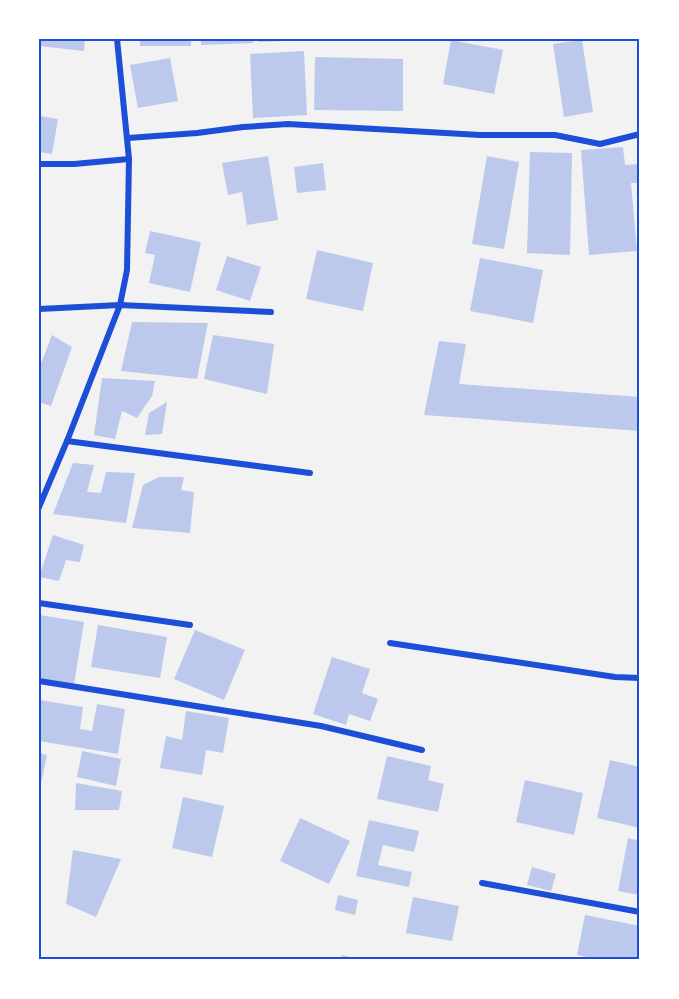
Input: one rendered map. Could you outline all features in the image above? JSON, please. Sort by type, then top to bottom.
[{"type":"street","points":[[39,507],[120,305],[127,270],[129,159],[117,39]]},
{"type":"street","points":[[128,138],[288,124],[480,135],[555,135],[600,144],[640,134]]},
{"type":"street","points":[[39,164],[74,164],[129,159]]},
{"type":"street","points":[[39,309],[120,305],[271,312]]},
{"type":"street","points":[[67,441],[310,473]]},
{"type":"street","points":[[39,603],[190,625]]},
{"type":"street","points":[[390,643],[615,677],[640,678]]},
{"type":"street","points":[[39,681],[321,726],[422,750]]},
{"type":"street","points":[[482,883],[640,912]]},
{"type":"building","points":[[39,39],[85,39],[84,51],[39,46]]},
{"type":"building","points":[[140,39],[191,39],[191,46],[140,46]]},
{"type":"building","points":[[201,39],[253,39],[253,43],[201,45]]},
{"type":"building","points":[[259,39],[282,39],[282,41],[259,42]]},
{"type":"building","points":[[451,40],[503,50],[494,94],[443,84]]},
{"type":"building","points":[[582,40],[593,112],[564,117],[553,44]]},
{"type":"building","points":[[304,51],[307,115],[253,118],[250,54]]},
{"type":"building","points":[[315,57],[403,59],[403,111],[314,110]]},
{"type":"building","points":[[170,58],[178,101],[138,108],[130,65]]},
{"type":"building","points":[[39,116],[58,119],[52,154],[39,152]]},
{"type":"building","points":[[623,147],[625,165],[640,164],[640,183],[631,183],[637,251],[589,255],[581,150]]},
{"type":"building","points":[[530,152],[572,153],[570,255],[527,253]]},
{"type":"building","points":[[268,156],[278,220],[247,225],[242,192],[228,195],[222,163]]},
{"type":"building","points":[[487,156],[519,162],[504,249],[472,244]]},
{"type":"building","points":[[323,163],[326,190],[297,193],[294,167]]},
{"type":"building","points":[[150,231],[201,242],[190,292],[149,283],[155,255],[145,253]]},
{"type":"building","points":[[317,250],[373,263],[363,311],[306,299]]},
{"type":"building","points":[[227,256],[261,267],[250,301],[216,290]]},
{"type":"building","points":[[480,258],[543,270],[533,323],[470,311]]},
{"type":"building","points":[[132,322],[208,323],[197,379],[121,371]]},
{"type":"building","points":[[52,335],[72,347],[51,406],[39,402],[39,369]]},
{"type":"building","points":[[213,335],[274,344],[267,394],[204,379]]},
{"type":"building","points":[[439,341],[466,344],[459,384],[640,397],[640,431],[424,415]]},
{"type":"building","points":[[102,378],[155,381],[152,396],[137,418],[122,411],[115,439],[94,435]]},
{"type":"building","points":[[167,402],[162,434],[145,435],[149,413]]},
{"type":"building","points":[[73,463],[94,465],[87,492],[101,493],[106,472],[135,473],[126,523],[53,514]]},
{"type":"building","points":[[159,477],[184,477],[181,490],[194,492],[190,533],[132,528],[143,485]]},
{"type":"building","points":[[53,535],[84,545],[80,562],[66,560],[59,581],[39,577]]},
{"type":"building","points":[[39,615],[84,622],[74,684],[39,678]]},
{"type":"building","points":[[98,625],[167,637],[160,678],[91,667]]},
{"type":"building","points":[[195,630],[245,650],[224,700],[174,679]]},
{"type":"building","points":[[332,657],[370,669],[362,693],[378,699],[370,721],[349,714],[346,725],[313,714]]},
{"type":"building","points":[[39,700],[83,707],[80,729],[92,731],[97,704],[125,709],[118,754],[39,741]]},
{"type":"building","points":[[186,711],[229,718],[223,753],[206,750],[202,775],[160,768],[166,736],[182,740]]},
{"type":"building","points":[[82,751],[121,759],[116,786],[77,777]]},
{"type":"building","points":[[39,753],[47,755],[40,788],[39,788]]},
{"type":"building","points":[[387,756],[431,766],[428,780],[444,784],[438,812],[377,799]]},
{"type":"building","points":[[610,760],[640,767],[640,828],[597,818]]},
{"type":"building","points":[[525,780],[583,793],[574,835],[516,822]]},
{"type":"building","points":[[76,783],[122,791],[119,810],[75,810]]},
{"type":"building","points":[[183,797],[224,806],[212,857],[172,848]]},
{"type":"building","points":[[300,818],[350,841],[329,884],[280,861]]},
{"type":"building","points":[[369,820],[419,831],[414,852],[383,845],[378,865],[412,872],[409,887],[356,876]]},
{"type":"building","points":[[628,838],[640,841],[640,895],[618,891]]},
{"type":"building","points":[[73,850],[121,859],[96,917],[66,904]]},
{"type":"building","points":[[532,867],[556,874],[551,891],[527,885]]},
{"type":"building","points":[[338,895],[358,900],[355,915],[335,910]]},
{"type":"building","points":[[413,897],[459,906],[452,941],[406,933]]},
{"type":"building","points":[[585,915],[640,926],[640,960],[602,960],[577,955]]},
{"type":"building","points":[[342,955],[359,959],[359,960],[340,960]]}]
